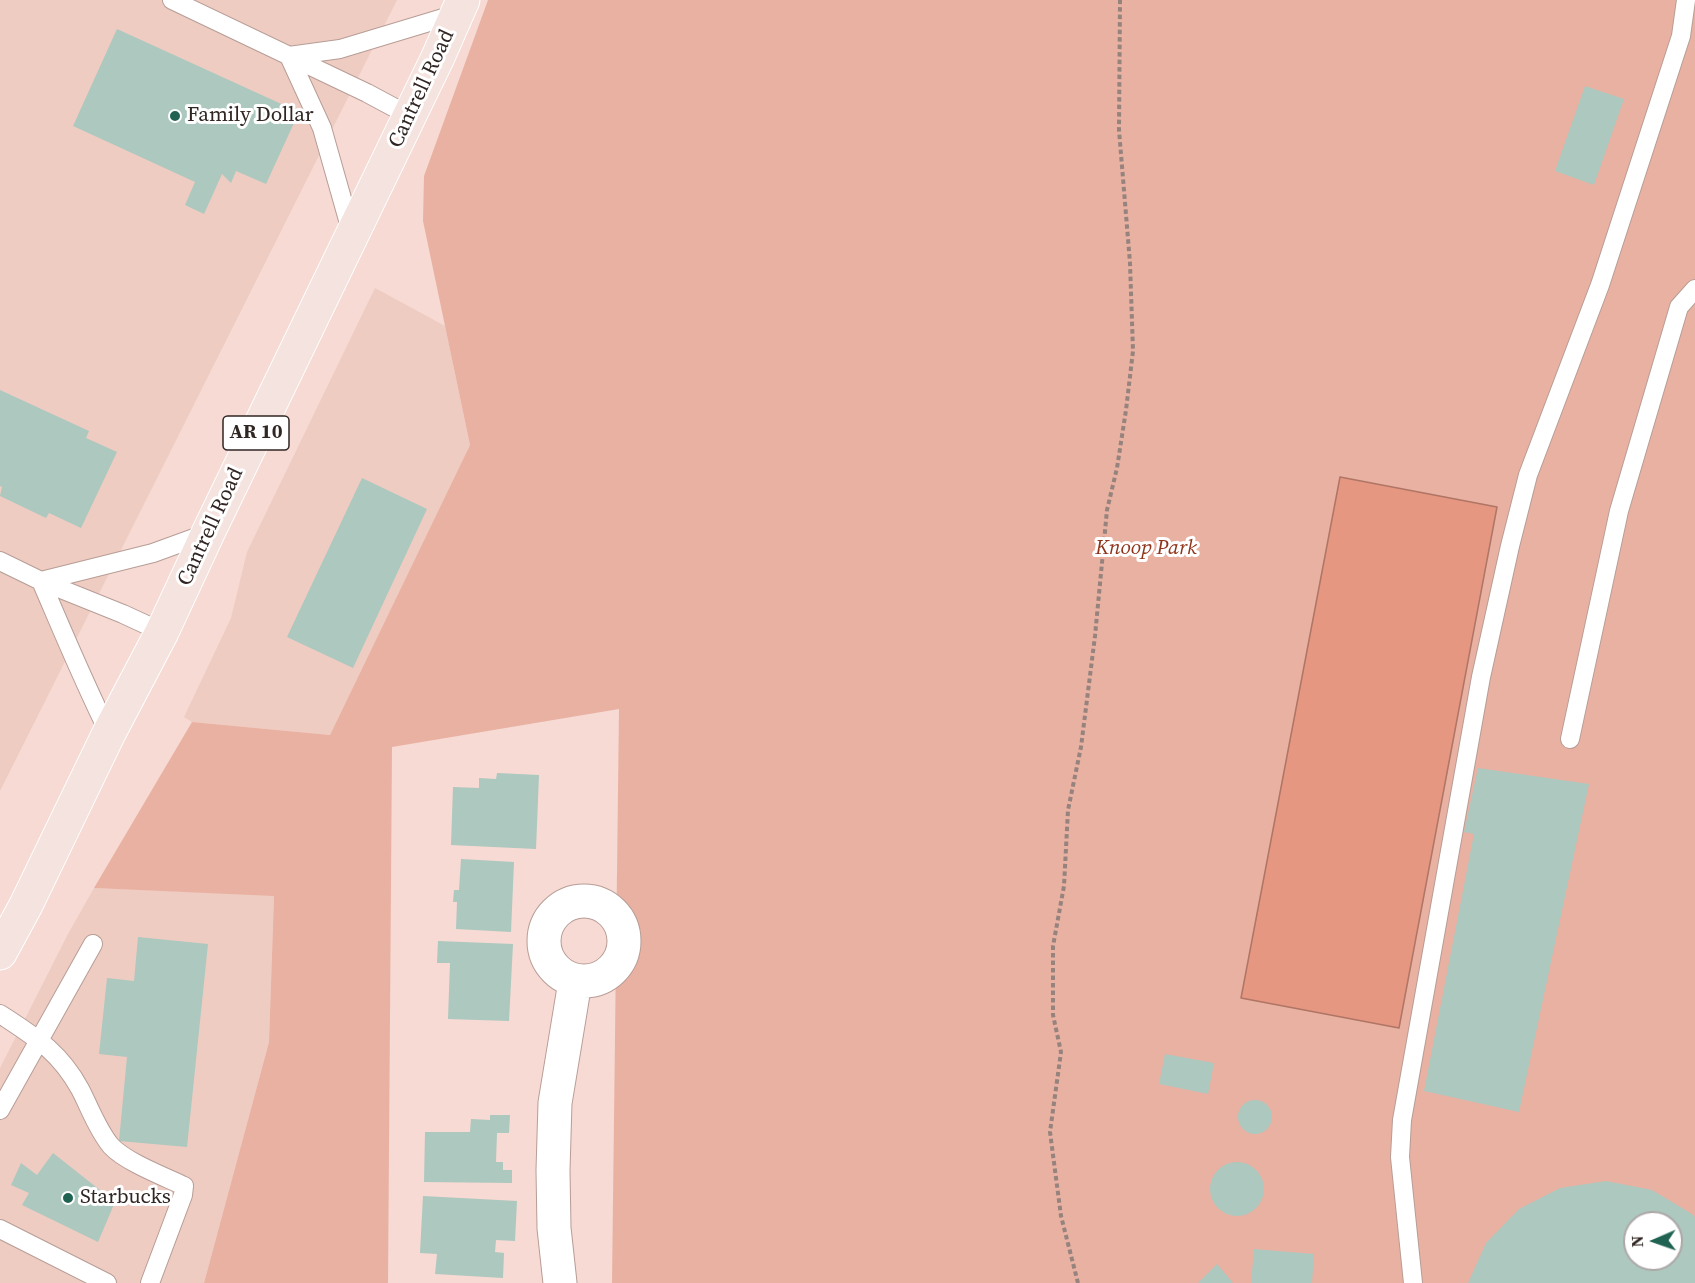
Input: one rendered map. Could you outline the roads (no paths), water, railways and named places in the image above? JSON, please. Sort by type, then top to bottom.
[{"type":"main road","name":"Cantrell Road","points":[[0,953],[26,905],[109,733],[162,632],[410,116],[459,7]]},
{"type":"street","points":[[560,1283],[554,1228],[552,1170],[555,1103],[575,982]]},
{"type":"lane","points":[[172,0],[367,93],[410,116]]},
{"type":"lane","points":[[1413,1283],[1400,1157],[1402,1120],[1481,677],[1528,475],[1600,285],[1681,36],[1686,0]]},
{"type":"lane","points":[[289,56],[340,49],[459,7]]},
{"type":"lane","points":[[289,56],[322,128],[352,234]]},
{"type":"lane","points":[[1570,739],[1619,511],[1679,307],[1695,289]]},
{"type":"lane","points":[[41,581],[153,553],[208,533]]},
{"type":"lane","points":[[0,561],[41,581],[162,632]]},
{"type":"lane","points":[[41,581],[86,687],[109,733]]},
{"type":"lane","points":[[0,1110],[93,944]]},
{"type":"lane","points":[[0,1014],[39,1039],[65,1064],[80,1088],[100,1129],[112,1146],[127,1158],[184,1186],[183,1195],[150,1283]]},
{"type":"lane","points":[[0,1229],[107,1283]]},
{"type":"place","name":"Family Dollar","points":[[175,116]]},
{"type":"place","name":"Starbucks","points":[[68,1198]]},
{"type":"park label","name":"Knoop Park","points":[[1146,549]]}]
